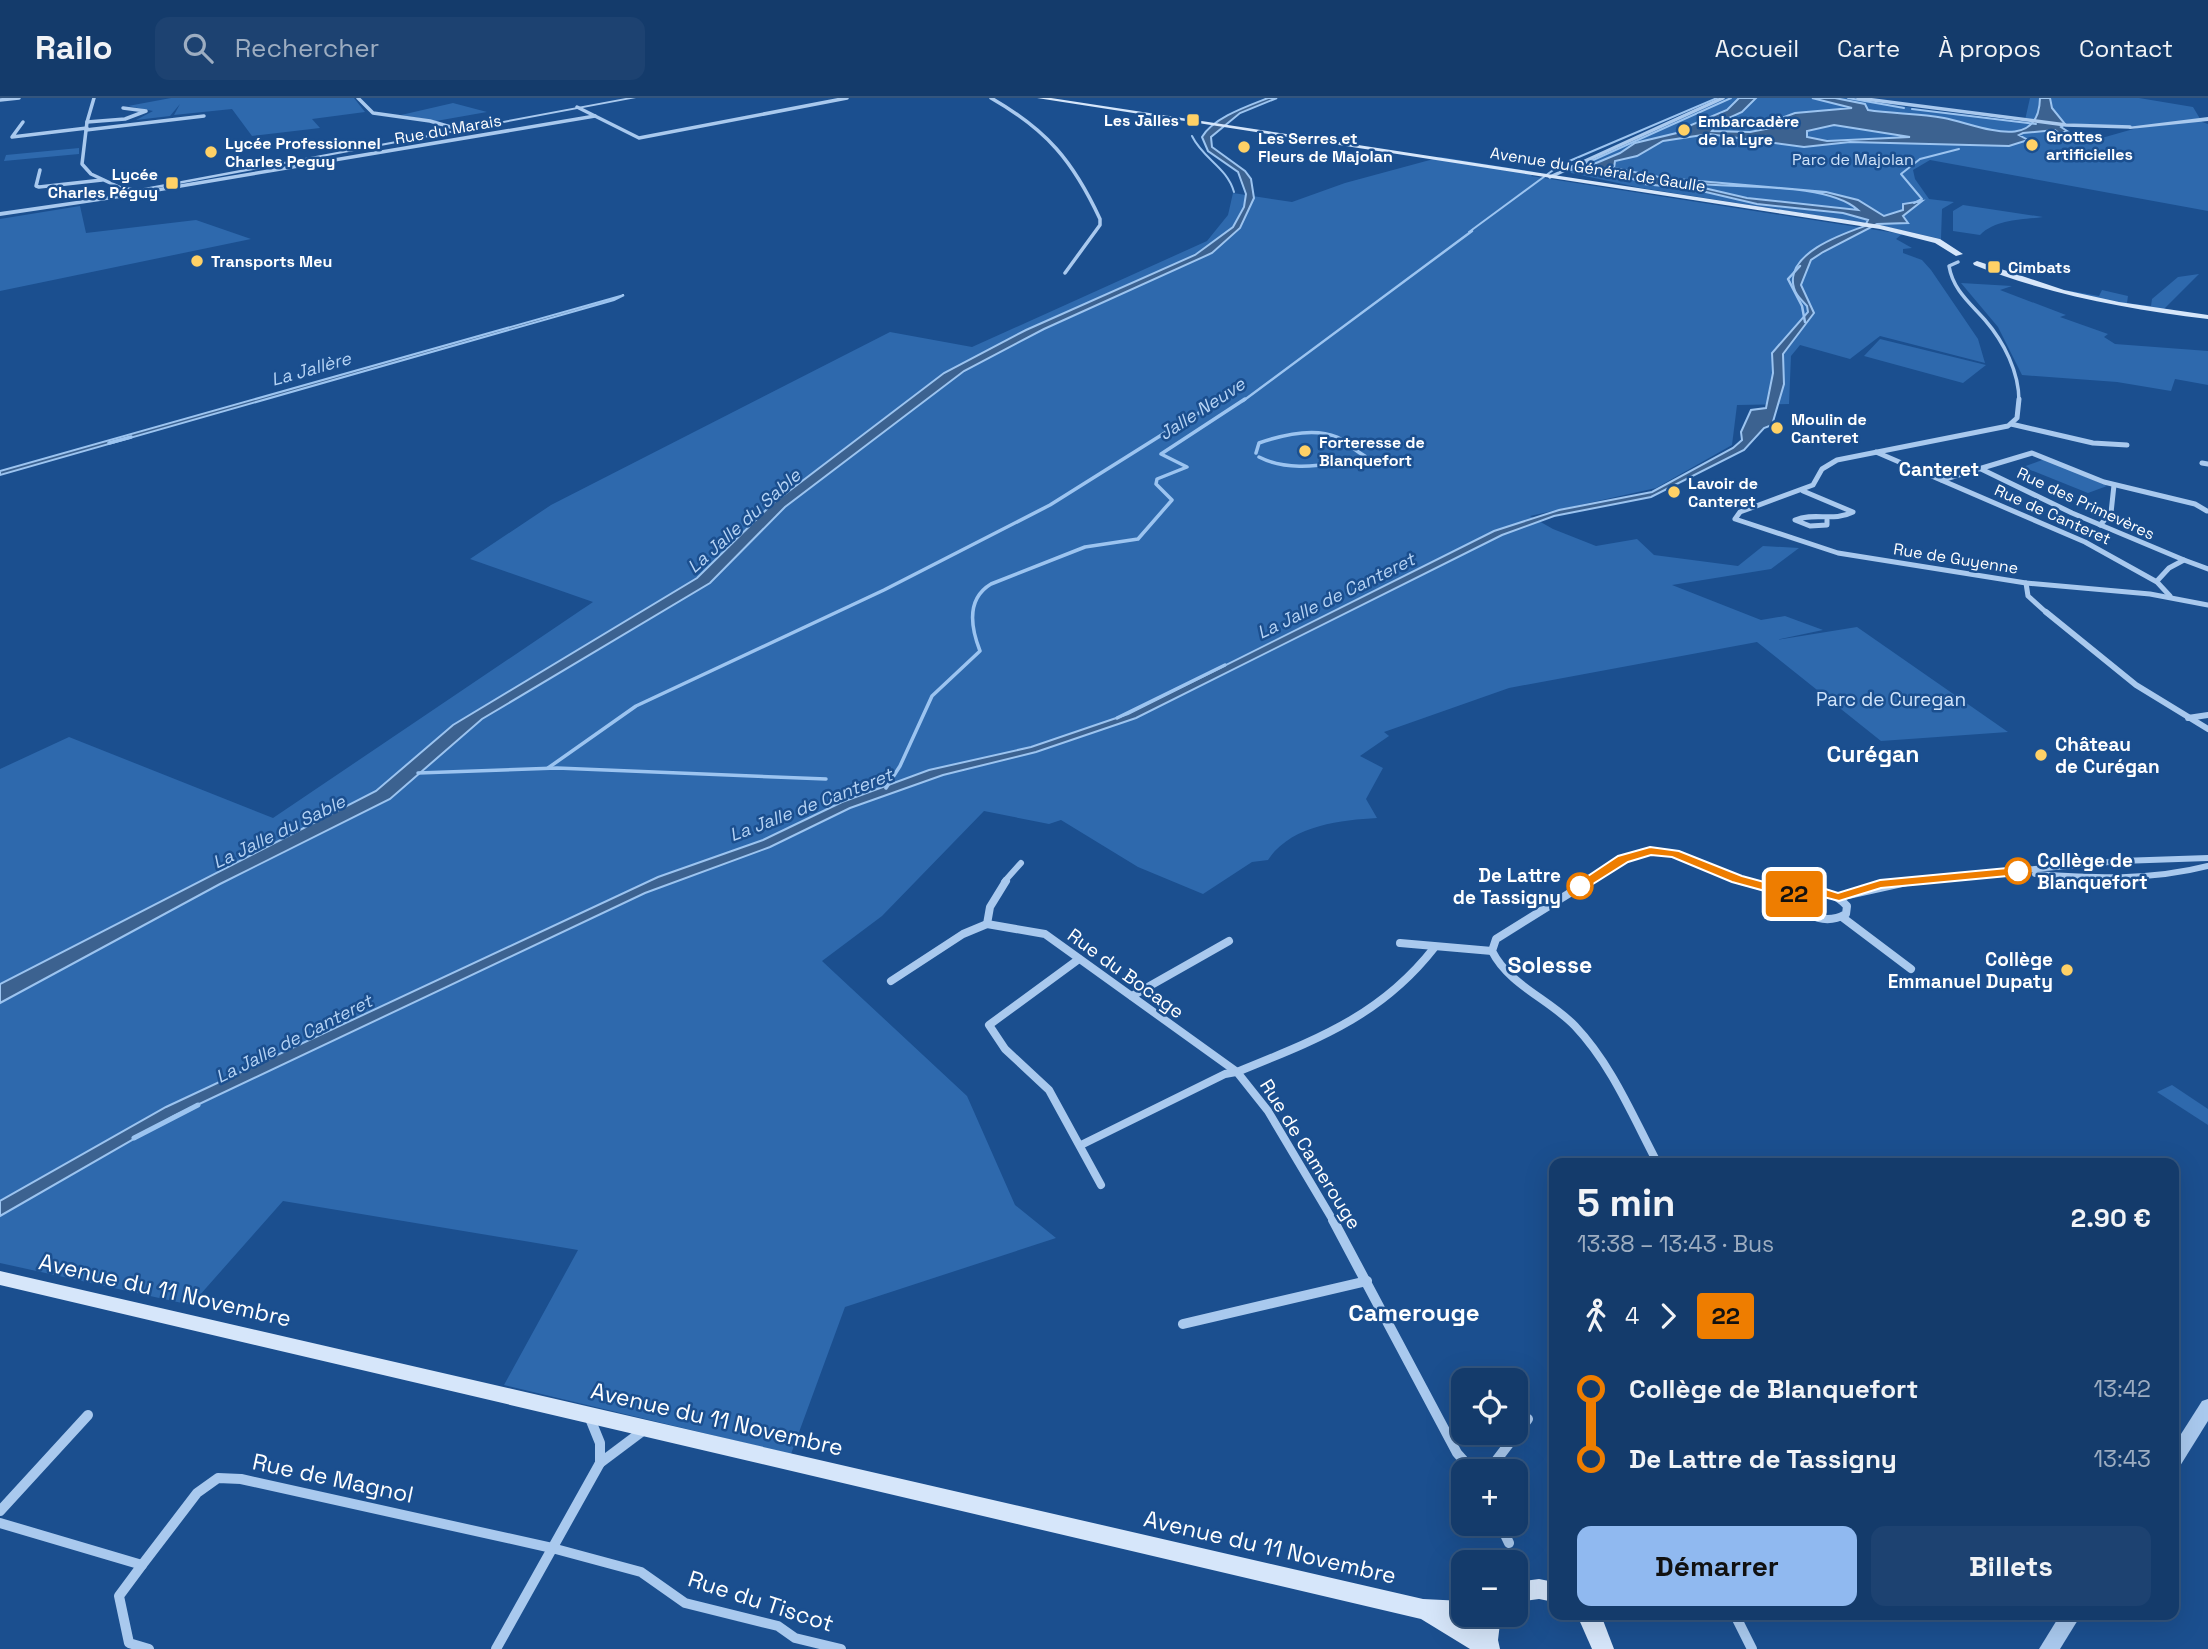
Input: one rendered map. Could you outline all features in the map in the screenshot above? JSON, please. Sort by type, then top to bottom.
[{"type":"main road","name":"Avenue du Général de Gaulle","points":[[1040,98],[1860,224],[1928,238],[1958,258],[1978,258],[1981,261],[1977,263],[2035,286],[2085,300],[2208,317]]},
{"type":"main road","name":"Avenue du 11 Novembre","points":[[0,1278],[1423,1609],[1451,1610]]},
{"type":"main road","points":[[1528,1590],[1549,1591]]},
{"type":"main road","name":"Avenue du 11 Novembre","points":[[1423,1609],[1489,1648]]},
{"type":"main road","points":[[1592,1621],[1603,1649]]},
{"type":"main road","points":[[1592,1621],[1617,1649]]},
{"type":"main road","points":[[1488,1627],[1489,1648]]},
{"type":"street","points":[[0,100],[19,98]]},
{"type":"street","points":[[94,98],[87,122],[84,168],[121,192]]},
{"type":"street","points":[[358,98],[372,112],[459,129]]},
{"type":"street","points":[[0,214],[164,187],[529,115],[634,98]]},
{"type":"street","points":[[578,107],[639,138],[847,98]]},
{"type":"street","points":[[990,98],[1050,136],[1079,174],[1100,219],[1100,225],[1065,272]]},
{"type":"street","points":[[1550,177],[1723,98]]},
{"type":"street","points":[[1858,98],[2059,125],[2130,127],[2208,120]]},
{"type":"street","points":[[87,122],[125,119],[146,111],[123,108]]},
{"type":"street","points":[[23,122],[12,137],[204,116]]},
{"type":"street","name":"Rue du Marais","points":[[136,191],[595,116]]},
{"type":"street","points":[[40,170],[36,186],[39,187],[102,180]]},
{"type":"street","points":[[1958,258],[1949,266],[1954,282],[1995,332],[2019,389],[2019,413],[2011,424]]},
{"type":"street","points":[[1803,491],[1818,482],[1822,469],[1830,463],[1988,432],[2011,424],[2093,443],[2127,445]]},
{"type":"street","name":"Rue de Canteret","points":[[1876,452],[2109,554],[2164,585],[2170,596]]},
{"type":"street","points":[[1941,480],[2032,453],[2114,485],[2194,504],[2207,511]]},
{"type":"street","name":"Rue des Primevères","points":[[1978,468],[2100,525],[2208,569]]},
{"type":"street","points":[[2100,525],[2111,513],[2114,485]]},
{"type":"street","points":[[1803,491],[1853,513],[1827,520],[1800,517],[1794,520],[1821,526],[1827,525],[1827,520]]},
{"type":"street","name":"Rue de Guyenne","points":[[1803,491],[1740,512],[1735,519],[1794,541],[1838,553],[2026,583],[2028,596],[2118,674],[2159,703],[2208,729]]},
{"type":"street","points":[[2157,581],[2169,568],[2184,560]]},
{"type":"street","points":[[2026,583],[2170,596],[2208,604]]},
{"type":"street","points":[[2187,718],[2208,715]]},
{"type":"street","points":[[1492,951],[1501,934],[1623,859],[1642,852],[1675,854],[1737,879],[1798,896],[1816,890],[1839,897],[1847,906],[1842,918]]},
{"type":"street","points":[[1839,897],[1888,883],[2156,859],[2208,858]]},
{"type":"street","points":[[2156,859],[2169,868],[2168,875]]},
{"type":"street","points":[[891,981],[963,934],[987,924],[986,914],[996,894],[1021,863]]},
{"type":"street","points":[[2082,865],[2080,867],[2095,879]]},
{"type":"street","points":[[2013,873],[2051,873],[2095,879],[2168,875],[2208,866]]},
{"type":"street","points":[[1798,896],[1798,905],[1808,914],[1829,920],[1842,918],[1911,969]]},
{"type":"street","name":"Rue du Bocage","points":[[987,924],[1045,934],[1237,1072]]},
{"type":"street","points":[[1132,996],[1229,941]]},
{"type":"street","points":[[1400,943],[1492,951]]},
{"type":"street","name":"Rue de Camerouge","points":[[1434,948],[1420,968],[1373,1012],[1309,1044],[1237,1072],[1268,1111],[1367,1281],[1457,1453],[1463,1459]]},
{"type":"street","points":[[1492,951],[1498,963],[1577,1028],[1613,1081],[1655,1158]]},
{"type":"street","points":[[1079,959],[989,1025],[997,1043],[1042,1081],[1082,1145],[1101,1185]]},
{"type":"street","points":[[1082,1145],[1226,1074],[1237,1072]]},
{"type":"street","points":[[1183,1324],[1367,1281]]},
{"type":"street","points":[[2179,1452],[2208,1406]]},
{"type":"street","points":[[0,1511],[88,1415]]},
{"type":"street","points":[[588,1416],[600,1443],[600,1463]]},
{"type":"street","points":[[496,1649],[600,1463],[645,1429]]},
{"type":"street","points":[[1497,1459],[1508,1445]]},
{"type":"street","name":"Rue de Magnol","points":[[149,1649],[130,1643],[119,1596],[197,1493],[218,1478],[241,1479],[552,1548]]},
{"type":"street","points":[[0,1522],[142,1564]]},
{"type":"street","points":[[1506,1536],[1509,1543]]},
{"type":"street","name":"Rue du Tiscot","points":[[552,1548],[641,1572],[685,1603],[778,1626],[795,1638],[841,1649]]},
{"type":"street","points":[[1738,1620],[1752,1649]]},
{"type":"street","points":[[2049,1649],[2068,1620]]},
{"type":"green space","points":[[171,98],[354,98],[365,112],[312,119],[320,128],[252,136],[232,109],[174,115],[180,104],[170,116],[136,120],[153,111],[128,106]]},
{"type":"green space","name":"Parc de Majolan","points":[[1726,98],[1854,98],[1930,111],[2055,125],[2070,131],[2070,138],[2091,141],[2137,128],[2025,120],[2030,98],[2139,98],[2193,107],[2202,122],[2208,124],[2208,211],[1930,160],[1913,170],[1915,179],[1929,199],[1954,202],[1942,209],[1941,239],[1878,225],[1641,188],[1571,173],[1570,169]]},
{"type":"green space","points":[[453,103],[487,112],[436,121],[401,115]]},
{"type":"green space","points":[[79,148],[79,154],[4,161],[6,155]]},
{"type":"green space","name":"Parc de Curegan","points":[[1441,157],[1536,172],[1531,176],[1902,234],[1896,239],[1912,248],[1903,249],[1903,253],[1922,260],[1931,270],[1978,339],[1985,363],[1880,336],[1850,359],[1800,345],[1791,356],[1789,404],[1737,405],[1732,445],[1656,488],[1530,516],[1553,529],[1596,546],[1637,539],[1654,555],[1738,566],[1763,546],[1799,548],[1771,569],[1672,585],[1761,620],[1785,616],[1823,630],[1776,640],[1857,627],[2008,732],[1881,741],[1757,642],[1509,688],[1384,732],[1389,736],[1360,756],[1383,768],[1366,799],[1377,818],[1348,820],[1303,832],[1278,848],[1268,860],[1252,862],[1203,894],[1138,867],[1061,820],[1049,824],[984,811],[882,916],[822,961],[967,1096],[1015,1205],[1056,1238],[845,1307],[791,1454],[504,1385],[578,1250],[283,1201],[191,1305],[0,1263],[0,769],[69,737],[273,818],[593,602],[470,559],[551,505],[890,332],[972,347],[1207,241],[1228,215],[1233,193],[1292,202],[1345,183]]},
{"type":"green space","points":[[1963,205],[2043,217],[2001,223],[1980,235],[1953,231],[1953,211]]},
{"type":"green space","points":[[80,206],[86,233],[196,220],[251,239],[0,291],[0,219]]},
{"type":"green space","points":[[2199,274],[2164,309],[2115,304],[2065,290],[2099,296],[2102,290],[2128,296],[2127,303],[2151,306],[2152,299],[2178,277]]},
{"type":"green space","points":[[1961,283],[2012,286],[2000,290],[2066,315],[2060,317],[2108,334],[2104,337],[2115,344],[2208,351],[2208,385],[2175,379],[2171,391],[2117,382],[2022,375],[1998,327]]},
{"type":"green space","points":[[1880,339],[1986,365],[1963,383],[1864,356]]},
{"type":"green space","points":[[2045,459],[2107,486],[2088,493],[2023,467]]},
{"type":"green space","points":[[2172,1085],[2208,1109],[2208,1125],[2157,1092]]},
{"type":"shaded area","points":[[1268,98],[1277,98],[1240,113],[1211,137],[1212,147],[1245,171],[1251,179],[1254,198],[1240,228],[1212,253],[1044,329],[964,371],[785,507],[710,583],[482,719],[390,799],[220,884],[0,1003],[0,984],[376,791],[453,725],[697,578],[772,504],[944,373],[1026,330],[1195,255],[1233,227],[1244,207],[1246,194],[1238,172],[1208,151],[1202,137],[1222,119]]},
{"type":"shaded area","points":[[1739,98],[1756,98],[1742,112],[1718,123],[1712,131],[1750,132],[1781,126],[1784,117],[1795,113],[1852,108],[1812,98],[1835,98],[1865,104],[1868,110],[1935,116],[2004,132],[2018,131],[2029,126],[2037,115],[2040,98],[2050,98],[2052,108],[2065,124],[2061,127],[2067,131],[2060,134],[2055,130],[2023,133],[2019,135],[2028,140],[2009,146],[1850,142],[1804,147],[1709,134],[1663,141],[1637,156],[1615,161],[1614,168],[1664,178],[1784,188],[1826,192],[1858,200],[1884,216],[1903,210],[1903,204],[1922,201],[1903,216],[1908,223],[1877,224],[1811,260],[1801,285],[1814,313],[1783,354],[1784,384],[1772,425],[1764,428],[1744,450],[1651,497],[1554,516],[1502,535],[1136,718],[1036,752],[943,775],[850,808],[770,847],[645,893],[174,1116],[0,1216],[0,1201],[166,1107],[658,877],[763,840],[842,802],[929,770],[1031,747],[1128,714],[1494,531],[1559,510],[1652,492],[1733,448],[1742,440],[1741,432],[1751,410],[1766,408],[1773,373],[1772,353],[1808,312],[1807,306],[1794,288],[1793,276],[1798,265],[1817,247],[1865,226],[1868,220],[1843,213],[1757,204],[1693,189],[1644,184],[1617,172],[1589,166],[1620,153],[1635,143],[1685,131],[1691,125],[1727,110]],"holes":[[[1834,125],[1910,137],[1827,141],[1807,137],[1807,131]],[[1691,185],[1806,191],[1844,201],[1858,210],[1747,198]]]},
{"type":"shaded area","points":[[624,295],[614,300],[0,475],[0,471]]},
{"type":"waterway","name":"Jalle Neuve","points":[[1469,232],[1560,165],[1717,98]]},
{"type":"waterway","points":[[1571,170],[1731,98]]},
{"type":"waterway","points":[[1848,98],[1904,108]]},
{"type":"waterway","points":[[1912,109],[2036,124]]},
{"type":"waterway","points":[[1192,136],[1202,151],[1221,169],[1234,192]]},
{"type":"waterway","points":[[1914,203],[1922,199],[1901,174],[1920,159],[1959,149]]},
{"type":"waterway","name":"Jalle Neuve","points":[[1243,401],[1472,231]]},
{"type":"waterway","name":"La Jalle de Canteret","points":[[1800,266],[1788,279],[1802,306],[1805,322]]},
{"type":"waterway","name":"Jalle Neuve","points":[[886,788],[900,766],[932,696],[980,651],[974,633],[973,614],[977,598],[983,590],[991,584],[1085,547],[1138,539],[1172,500],[1156,484],[1157,479],[1187,467],[1161,454],[1245,399]]},
{"type":"waterway","points":[[1195,415],[1206,409]]},
{"type":"waterway","points":[[548,768],[636,706],[884,590],[1050,505],[1187,419]]},
{"type":"waterway","points":[[1256,453],[1259,443],[1268,440],[1298,433],[1318,433],[1337,437],[1365,456],[1360,461],[1309,466],[1283,465],[1259,457]]},
{"type":"waterway","name":"La Jallère","points":[[109,443],[131,437]]},
{"type":"waterway","name":"La Jalle de Canteret","points":[[1117,718],[1225,665]]},
{"type":"waterway","points":[[418,773],[557,768],[826,779]]},
{"type":"waterway","name":"La Jalle de Canteret","points":[[134,1138],[198,1105]]},
{"type":"bus line","name":"22","points":[[1580,886],[1623,859],[1650,851],[1666,851],[1737,879],[1798,896],[1816,890],[1839,897],[1880,884],[2018,871]]},
{"type":"place","name":"Les Jalles","points":[[1193,120]]},
{"type":"place","name":"Embarcadère de la Lyre","points":[[1684,130]]},
{"type":"place","name":"Grottes artificielles","points":[[2032,145]]},
{"type":"place","name":"Les Serres et Fleurs de Majolan","points":[[1244,147]]},
{"type":"place","name":"Lycée Professionnel Charles Peguy","points":[[211,152]]},
{"type":"place","name":"Lycée Charles Péguy","points":[[172,183]]},
{"type":"place","name":"Transports Meu","points":[[197,261]]},
{"type":"place","name":"Cimbats","points":[[1994,267]]},
{"type":"place","name":"Moulin de Canteret","points":[[1777,428]]},
{"type":"place","name":"Forteresse de Blanquefort","points":[[1305,451]]},
{"type":"place","name":"Lavoir de Canteret","points":[[1674,492]]},
{"type":"place","name":"Château de Curégan","points":[[2041,755]]},
{"type":"place","name":"Collège de Blanquefort","points":[[2018,871]]},
{"type":"place","name":"De Lattre de Tassigny","points":[[1580,886]]},
{"type":"place","name":"Collège Emmanuel Dupaty","points":[[2067,970]]},
{"type":"district","name":"Canteret","points":[[1939,469]]},
{"type":"district","name":"Curégan","points":[[1873,754]]},
{"type":"district","name":"Solesse","points":[[1550,965]]},
{"type":"district","name":"Camerouge","points":[[1414,1313]]},
{"type":"water label","name":"La Jalle du Sable","points":[[744,521]]},
{"type":"water label","name":"La Jalle du Sable","points":[[279,832]]}]
